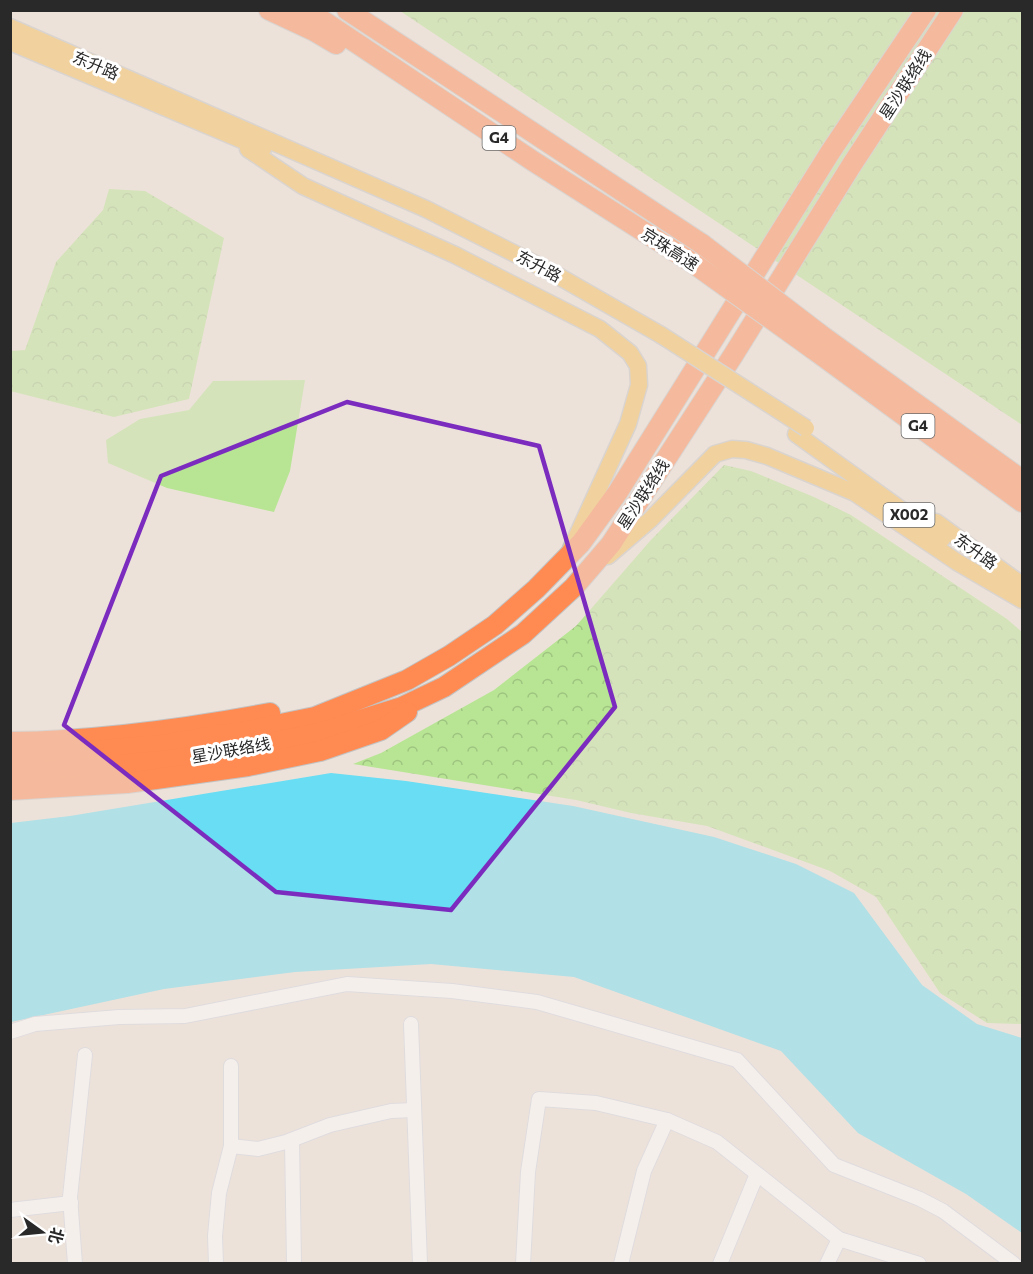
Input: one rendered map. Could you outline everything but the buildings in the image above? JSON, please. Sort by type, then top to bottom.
[{"type":"highway","points":[[269,10],[314,31],[532,161]]},
{"type":"highway","name":"京珠高速","points":[[307,10],[532,161],[817,342],[1023,480]]},
{"type":"highway","name":"京珠高速","points":[[347,10],[702,244],[817,342],[1023,502]]},
{"type":"highway","points":[[10,774],[161,753],[237,733],[315,717],[407,680],[449,656],[495,625],[536,589],[581,543],[618,492],[831,151],[926,10]]},
{"type":"highway","name":"星沙联络线","points":[[161,753],[214,754],[318,733],[402,707],[444,687],[523,634],[580,580],[610,544],[953,10]]},
{"type":"highway","points":[[10,742],[49,742],[201,726],[269,713],[328,700],[449,656]]},
{"type":"highway","points":[[10,790],[127,783],[248,766],[320,751],[381,730],[444,687]]},
{"type":"highway","points":[[10,758],[161,753]]},
{"type":"main road","name":"东升路","points":[[10,27],[41,48],[230,137],[425,215],[658,340]]},
{"type":"main road","name":"东升路","points":[[10,42],[41,48],[426,209],[553,273],[801,431],[1023,585]]},
{"type":"main road","points":[[230,137],[303,186],[455,255],[569,313],[600,329],[630,353],[638,366],[639,385],[628,424],[568,556]]},
{"type":"main road","name":"东升路","points":[[801,431],[1023,598]]},
{"type":"main road","points":[[580,580],[650,520],[715,454],[732,449],[767,456],[855,493],[957,562],[1023,598]]},
{"type":"street","points":[[10,1032],[35,1024],[119,1017],[185,1016],[347,984],[452,991],[537,1002],[737,1060],[834,1165],[920,1199],[943,1211],[1014,1263]]},
{"type":"street","points":[[411,1024],[420,1263]]},
{"type":"street","points":[[75,1263],[71,1203],[85,1055]]},
{"type":"street","points":[[216,1263],[214,1236],[219,1193],[231,1146],[231,1066]]},
{"type":"street","points":[[523,1263],[528,1172],[539,1099],[596,1103],[667,1120],[717,1142],[838,1239],[919,1263]]},
{"type":"street","points":[[231,1146],[258,1149],[292,1140],[330,1125],[391,1110],[414,1110]]},
{"type":"street","points":[[621,1263],[644,1171],[667,1120]]},
{"type":"street","points":[[292,1140],[294,1263]]},
{"type":"street","points":[[720,1263],[757,1174]]},
{"type":"street","points":[[10,1210],[71,1203]]},
{"type":"street","points":[[827,1263],[838,1239]]},
{"type":"highlighted area","points":[[347,402],[539,446],[615,707],[451,910],[276,892],[64,725],[161,476]]},
{"type":"green space","points":[[400,11],[1022,11],[1022,425]]},
{"type":"green space","points":[[109,189],[145,191],[224,238],[189,399],[114,417],[10,391],[11,351],[25,350],[56,262],[103,210]]},
{"type":"green space","points":[[305,380],[290,471],[274,512],[167,488],[108,463],[106,440],[140,419],[189,410],[213,381]]},
{"type":"green space","points":[[724,465],[751,471],[851,515],[1007,619],[1022,632],[1022,1024],[987,1023],[940,993],[876,897],[830,871],[707,826],[631,813],[576,800],[353,764],[381,753],[494,690],[576,626],[650,541]]},
{"type":"water","points":[[331,773],[406,781],[573,806],[714,837],[796,864],[854,893],[922,985],[977,1024],[1022,1038],[1022,1233],[966,1194],[858,1133],[781,1051],[574,977],[431,964],[295,972],[164,989],[11,1022],[11,823],[70,816]]}]
